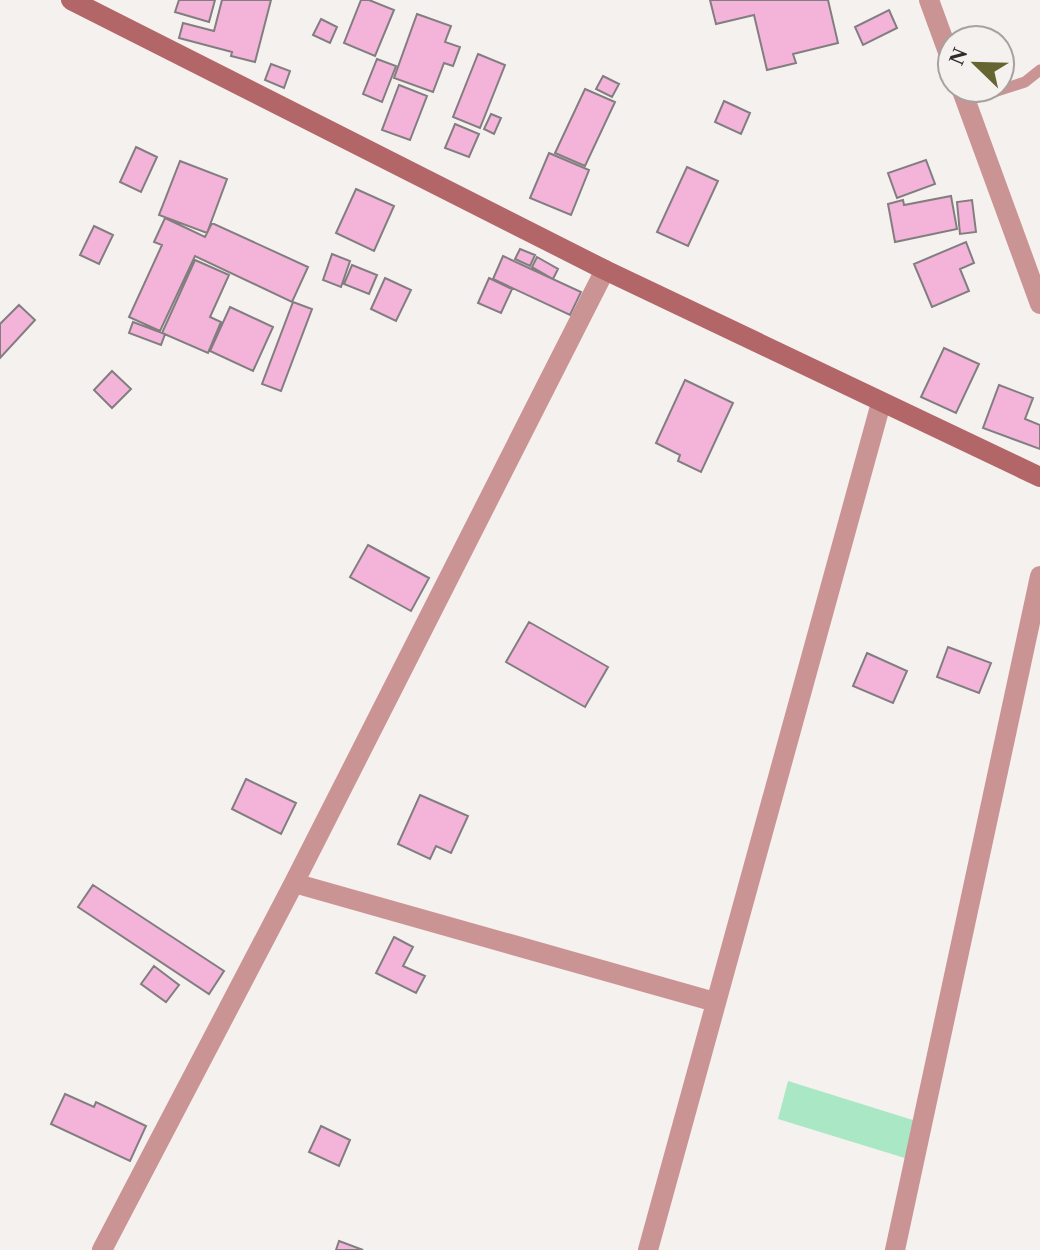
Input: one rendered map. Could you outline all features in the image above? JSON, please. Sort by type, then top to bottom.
[{"type":"main road","points":[[71,0],[605,270],[1040,477]]},
{"type":"street","points":[[929,0],[938,24]]},
{"type":"street","points":[[967,104],[1040,304]]},
{"type":"street","points":[[102,1250],[294,883],[605,270]]},
{"type":"street","points":[[648,1250],[881,403]]},
{"type":"street","points":[[895,1250],[1040,576]]},
{"type":"street","points":[[294,883],[715,1002]]},
{"type":"lane","points":[[1016,84],[1025,82],[1040,70]]},
{"type":"green space","points":[[788,1081],[916,1121],[908,1159],[778,1119]]},
{"type":"building","points":[[179,0],[215,0],[209,22],[175,12]]},
{"type":"building","points":[[222,0],[271,0],[255,62],[231,56],[232,52],[179,38],[183,23],[214,31]]},
{"type":"building","points":[[361,0],[394,10],[375,56],[344,43]]},
{"type":"building","points":[[710,0],[828,0],[838,43],[793,54],[796,63],[767,70],[754,15],[716,24]]},
{"type":"building","points":[[889,10],[897,28],[863,45],[855,27]]},
{"type":"building","points":[[417,14],[451,26],[445,42],[460,47],[453,66],[444,63],[433,92],[394,78]]},
{"type":"building","points":[[321,19],[337,27],[330,43],[313,35]]},
{"type":"building","points":[[478,54],[505,65],[480,128],[453,117]]},
{"type":"building","points":[[377,59],[396,66],[382,102],[363,94]]},
{"type":"building","points":[[271,64],[290,71],[284,88],[265,80]]},
{"type":"building","points":[[603,76],[619,84],[612,97],[596,89]]},
{"type":"building","points":[[399,85],[427,96],[410,140],[382,130]]},
{"type":"building","points":[[585,89],[615,102],[585,166],[555,153]]},
{"type":"building","points":[[724,101],[750,113],[741,134],[715,122]]},
{"type":"building","points":[[491,114],[501,118],[494,134],[484,129]]},
{"type":"building","points":[[455,124],[479,134],[469,157],[445,148]]},
{"type":"building","points":[[136,147],[157,157],[141,192],[120,182]]},
{"type":"building","points":[[549,153],[589,170],[571,215],[530,198]]},
{"type":"building","points":[[926,160],[935,184],[897,198],[888,173]]},
{"type":"building","points":[[180,161],[227,179],[207,233],[159,215]]},
{"type":"building","points":[[687,167],[718,181],[688,246],[657,232]]},
{"type":"building","points":[[356,189],[394,206],[374,251],[336,233]]},
{"type":"building","points":[[951,196],[957,229],[895,242],[888,204],[903,200],[904,205]]},
{"type":"building","points":[[972,200],[976,232],[960,234],[957,202]]},
{"type":"building","points":[[165,218],[205,237],[212,223],[308,267],[292,302],[195,256],[160,331],[129,317],[162,245],[154,242]]},
{"type":"building","points":[[94,226],[113,235],[99,264],[80,255]]},
{"type":"building","points":[[966,242],[974,263],[960,269],[969,291],[932,307],[914,264]]},
{"type":"building","points":[[520,249],[535,255],[530,266],[515,259]]},
{"type":"building","points":[[332,254],[350,261],[341,287],[323,280]]},
{"type":"building","points":[[503,256],[581,292],[570,315],[493,279]]},
{"type":"building","points":[[537,257],[558,269],[553,279],[532,267]]},
{"type":"building","points":[[195,260],[229,275],[210,317],[221,322],[208,353],[162,333]]},
{"type":"building","points":[[352,265],[377,275],[369,294],[344,284]]},
{"type":"building","points":[[385,278],[411,290],[396,321],[371,309]]},
{"type":"building","points":[[489,278],[512,289],[501,313],[478,303]]},
{"type":"building","points":[[293,302],[312,309],[281,391],[262,384]]},
{"type":"building","points":[[19,305],[35,320],[0,358],[0,324]]},
{"type":"building","points":[[230,307],[273,327],[253,371],[210,351]]},
{"type":"building","points":[[133,322],[165,334],[161,345],[129,333]]},
{"type":"building","points":[[944,348],[979,364],[956,413],[921,397]]},
{"type":"building","points":[[112,371],[131,389],[112,408],[94,390]]},
{"type":"building","points":[[685,380],[733,403],[701,472],[678,461],[680,455],[656,443]]},
{"type":"building","points":[[999,385],[1033,398],[1025,419],[1040,425],[1040,449],[983,428]]},
{"type":"building","points":[[368,545],[429,578],[411,611],[350,577]]},
{"type":"building","points":[[529,622],[608,667],[585,707],[506,662]]},
{"type":"building","points":[[948,647],[991,663],[979,693],[937,677]]},
{"type":"building","points":[[867,653],[907,671],[893,703],[853,686]]},
{"type":"building","points":[[246,779],[296,803],[281,834],[232,809]]},
{"type":"building","points":[[420,795],[468,816],[451,853],[436,846],[430,859],[398,844]]},
{"type":"building","points":[[93,885],[224,971],[209,994],[78,907]]},
{"type":"building","points":[[394,937],[413,947],[403,966],[425,976],[416,993],[376,973]]},
{"type":"building","points":[[154,966],[179,985],[166,1002],[141,984]]},
{"type":"building","points":[[65,1094],[94,1107],[96,1102],[146,1126],[130,1161],[51,1124]]},
{"type":"building","points":[[321,1126],[350,1140],[339,1166],[309,1152]]},
{"type":"building","points":[[339,1241],[363,1250],[336,1250]]}]
